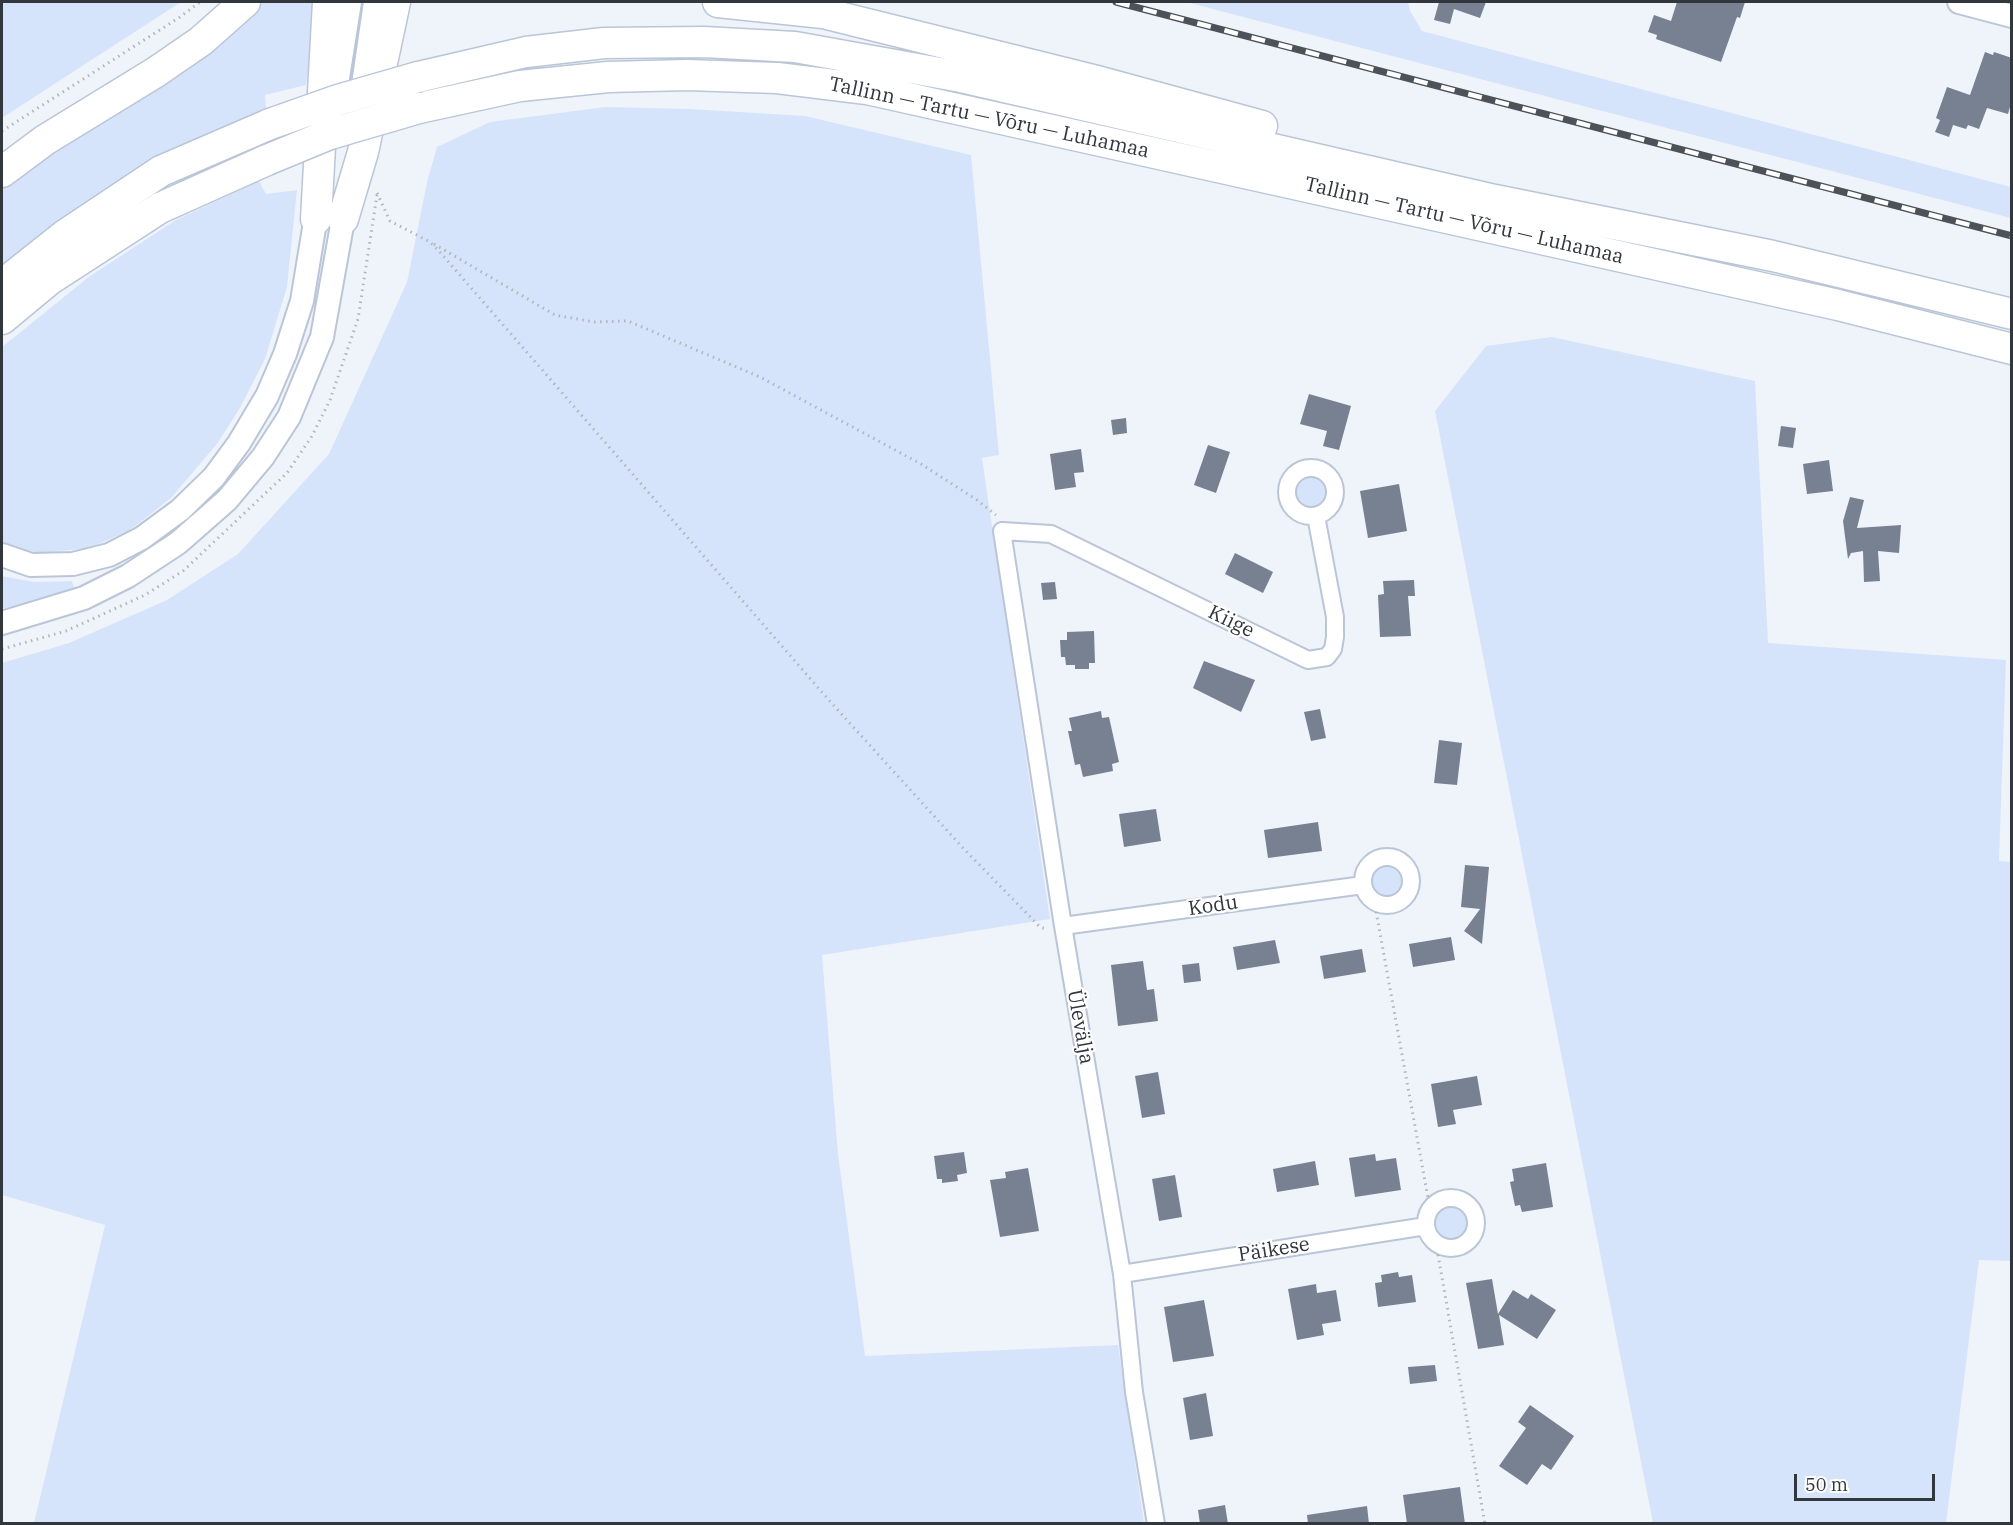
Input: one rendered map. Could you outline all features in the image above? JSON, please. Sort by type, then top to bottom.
[{"type":"highway","points":[[2,172],[45,140],[174,60],[226,21],[245,2]]},
{"type":"highway","points":[[327,2],[330,219]]},
{"type":"highway","points":[[330,219],[363,152],[395,2]]},
{"type":"highway","points":[[718,2],[823,13],[1093,80],[1471,181],[1495,200]]},
{"type":"highway","name":"Tallinn — Tartu — Võru — Luhamaa","points":[[2,285],[65,236],[161,171],[270,124],[338,100],[418,77],[526,52],[604,44],[704,42],[795,47],[956,76],[1495,200],[1773,256],[2012,314]]},
{"type":"highway","name":"Tallinn — Tartu — Võru — Luhamaa","points":[[2,319],[49,280],[160,208],[330,134],[419,108],[520,86],[608,77],[687,75],[777,78],[867,89],[1838,305],[2012,349]]},
{"type":"main road","points":[[2,623],[84,597],[128,576],[178,543],[227,500],[289,417],[308,376],[322,337],[330,219],[350,2]]},
{"type":"main road","points":[[2,555],[31,565],[52,565],[73,564],[109,555],[142,538],[180,510],[214,477],[239,443],[267,396],[285,354],[330,219],[375,2]]},
{"type":"main road","points":[[1959,2],[2012,16]]},
{"type":"main road","points":[[2,328],[49,280]]},
{"type":"street","name":"Kiige","points":[[1002,531],[1051,534],[1308,660],[1327,657],[1333,649],[1335,637],[1335,617],[1316,516]]},
{"type":"street","name":"Ülevälja","points":[[1002,531],[1064,931],[1122,1274],[1134,1392],[1156,1524]]},
{"type":"street","points":[[1392,858],[1405,865],[1411,879],[1407,895],[1394,904],[1386,905],[1374,900],[1363,885],[1366,870],[1377,860],[1392,858]]},
{"type":"street","name":"Kodu","points":[[1064,931],[1363,885]]},
{"type":"street","name":"Päikese","points":[[1122,1274],[1428,1217],[1444,1199],[1460,1200],[1468,1204],[1476,1219],[1476,1227],[1467,1242],[1452,1248],[1436,1243]]},
{"type":"street","points":[[1428,1217],[1436,1243]]},
{"type":"path","points":[[2,131],[200,2]]},
{"type":"path","points":[[377,193],[390,221],[555,315],[594,322],[628,321],[790,392],[921,464],[977,500],[996,515],[1002,531]]},
{"type":"path","points":[[430,242],[627,464],[827,698],[963,848],[1040,927],[1064,931]]},
{"type":"path","points":[[1374,900],[1428,1217]]},
{"type":"path","points":[[1436,1243],[1485,1524]]},
{"type":"shaded area","points":[[2,2],[181,2],[2,118]]},
{"type":"shaded area","points":[[257,2],[317,2],[306,85],[265,95],[266,110],[2,267],[2,185]]},
{"type":"shaded area","points":[[1186,2],[1408,2],[1410,11],[1422,31],[2011,187],[2011,218]]},
{"type":"shaded area","points":[[605,107],[690,109],[805,116],[971,155],[999,455],[982,458],[1050,919],[822,955],[838,1154],[865,1356],[1118,1345],[1144,1523],[34,1523],[105,1225],[2,1195],[2,663],[69,643],[167,600],[238,554],[329,454],[407,282],[427,182],[437,147],[490,122]]},
{"type":"shaded area","points":[[259,181],[266,194],[297,190],[287,287],[265,359],[240,408],[217,444],[171,498],[130,530],[90,548],[42,553],[11,548],[2,542],[2,347],[90,276],[176,220]]},
{"type":"shaded area","points":[[1552,337],[1755,381],[1768,643],[2006,660],[1999,861],[2012,862],[2011,1261],[1979,1260],[1946,1523],[1653,1523],[1435,411],[1486,346]]},
{"type":"shaded area","points":[[1310,476],[1321,481],[1326,492],[1321,503],[1310,508],[1299,503],[1294,492],[1299,481]]},
{"type":"shaded area","points":[[2,576],[34,582],[72,581],[75,591],[2,609]]},
{"type":"shaded area","points":[[1388,865],[1400,869],[1404,881],[1400,893],[1388,897],[1376,893],[1372,881],[1376,869]]},
{"type":"shaded area","points":[[1452,1207],[1463,1212],[1468,1223],[1463,1234],[1452,1239],[1441,1234],[1436,1223],[1441,1212]]},
{"type":"building","points":[[1439,2],[1486,2],[1480,18],[1454,9],[1450,24],[1434,20]]},
{"type":"building","points":[[1677,2],[1745,2],[1740,18],[1737,17],[1721,62],[1656,39],[1657,35],[1648,32],[1654,15],[1671,21]]},
{"type":"building","points":[[1985,52],[1993,55],[1994,52],[2012,58],[2012,100],[2008,114],[1987,108],[1979,129],[1968,125],[1966,129],[1953,125],[1949,137],[1935,132],[1940,120],[1936,118],[1947,87],[1970,95]]},
{"type":"building","points":[[1309,394],[1351,406],[1339,450],[1323,446],[1327,431],[1300,424]]},
{"type":"building","points":[[1126,418],[1127,433],[1113,435],[1111,420]]},
{"type":"building","points":[[1781,426],[1796,428],[1793,448],[1778,446]]},
{"type":"building","points":[[1208,445],[1230,452],[1216,493],[1194,485]]},
{"type":"building","points":[[1081,449],[1084,472],[1074,473],[1076,487],[1055,490],[1050,454]]},
{"type":"building","points":[[1829,460],[1833,491],[1807,494],[1803,464]]},
{"type":"building","points":[[1399,484],[1407,531],[1368,538],[1360,491]]},
{"type":"building","points":[[1850,497],[1864,500],[1857,528],[1901,525],[1899,553],[1878,551],[1880,581],[1864,582],[1863,551],[1851,553],[1848,559],[1843,521]]},
{"type":"building","points":[[1235,553],[1273,572],[1263,593],[1225,574]]},
{"type":"building","points":[[1414,580],[1415,596],[1408,596],[1411,636],[1380,637],[1378,595],[1384,594],[1383,581]]},
{"type":"building","points":[[1055,582],[1057,599],[1043,600],[1041,583]]},
{"type":"building","points":[[1094,631],[1095,663],[1089,663],[1089,669],[1075,669],[1075,665],[1066,665],[1065,657],[1061,657],[1060,640],[1067,640],[1067,632]]},
{"type":"building","points":[[1204,661],[1255,680],[1241,712],[1193,688]]},
{"type":"building","points":[[1320,709],[1326,738],[1311,741],[1304,712]]},
{"type":"building","points":[[1101,711],[1102,718],[1109,717],[1119,762],[1112,764],[1113,771],[1083,777],[1080,764],[1075,765],[1068,731],[1072,731],[1069,718]]},
{"type":"building","points":[[1439,740],[1462,743],[1457,785],[1434,783]]},
{"type":"building","points":[[1156,809],[1161,841],[1124,847],[1119,814]]},
{"type":"building","points":[[1318,822],[1322,851],[1268,858],[1264,830]]},
{"type":"building","points":[[1465,865],[1489,867],[1482,944],[1464,931],[1480,909],[1461,907]]},
{"type":"building","points":[[1451,937],[1455,960],[1413,967],[1409,944]]},
{"type":"building","points":[[1275,940],[1280,963],[1237,970],[1233,947]]},
{"type":"building","points":[[1362,949],[1366,972],[1324,979],[1320,956]]},
{"type":"building","points":[[1143,961],[1147,990],[1154,989],[1158,1021],[1118,1026],[1111,965]]},
{"type":"building","points":[[1199,963],[1201,981],[1184,983],[1182,965]]},
{"type":"building","points":[[1158,1072],[1165,1114],[1142,1118],[1135,1076]]},
{"type":"building","points":[[1477,1076],[1482,1105],[1453,1110],[1456,1124],[1438,1127],[1431,1084]]},
{"type":"building","points":[[964,1152],[967,1173],[957,1175],[958,1181],[942,1183],[942,1179],[937,1179],[934,1156]]},
{"type":"building","points":[[1375,1154],[1376,1161],[1396,1158],[1401,1190],[1355,1197],[1349,1158]]},
{"type":"building","points":[[1315,1161],[1319,1185],[1277,1192],[1273,1169]]},
{"type":"building","points":[[1546,1163],[1553,1207],[1522,1212],[1520,1205],[1515,1206],[1510,1182],[1514,1181],[1512,1169]]},
{"type":"building","points":[[1028,1168],[1039,1231],[1000,1237],[990,1180],[1006,1178],[1005,1172]]},
{"type":"building","points":[[1175,1175],[1182,1217],[1159,1221],[1152,1179]]},
{"type":"building","points":[[1398,1272],[1399,1277],[1412,1275],[1416,1302],[1378,1307],[1375,1283],[1382,1282],[1381,1275]]},
{"type":"building","points":[[1492,1279],[1498,1314],[1513,1290],[1528,1299],[1531,1294],[1556,1310],[1537,1339],[1499,1315],[1504,1345],[1478,1349],[1466,1283]]},
{"type":"building","points":[[1316,1284],[1317,1293],[1336,1290],[1341,1321],[1322,1324],[1324,1335],[1297,1340],[1288,1289]]},
{"type":"building","points":[[1204,1300],[1214,1356],[1173,1362],[1164,1307]]},
{"type":"building","points":[[1435,1365],[1437,1381],[1410,1384],[1408,1367]]},
{"type":"building","points":[[1206,1393],[1213,1436],[1190,1440],[1183,1398]]},
{"type":"building","points":[[1530,1405],[1574,1436],[1551,1470],[1542,1464],[1527,1485],[1499,1466],[1526,1428],[1518,1422]]},
{"type":"building","points":[[1460,1487],[1465,1524],[1407,1524],[1403,1495]]},
{"type":"building","points":[[1225,1505],[1228,1524],[1200,1524],[1198,1510]]},
{"type":"building","points":[[1367,1506],[1369,1524],[1308,1524],[1307,1515]]},
{"type":"railway","points":[[1116,2],[2012,236]]}]
